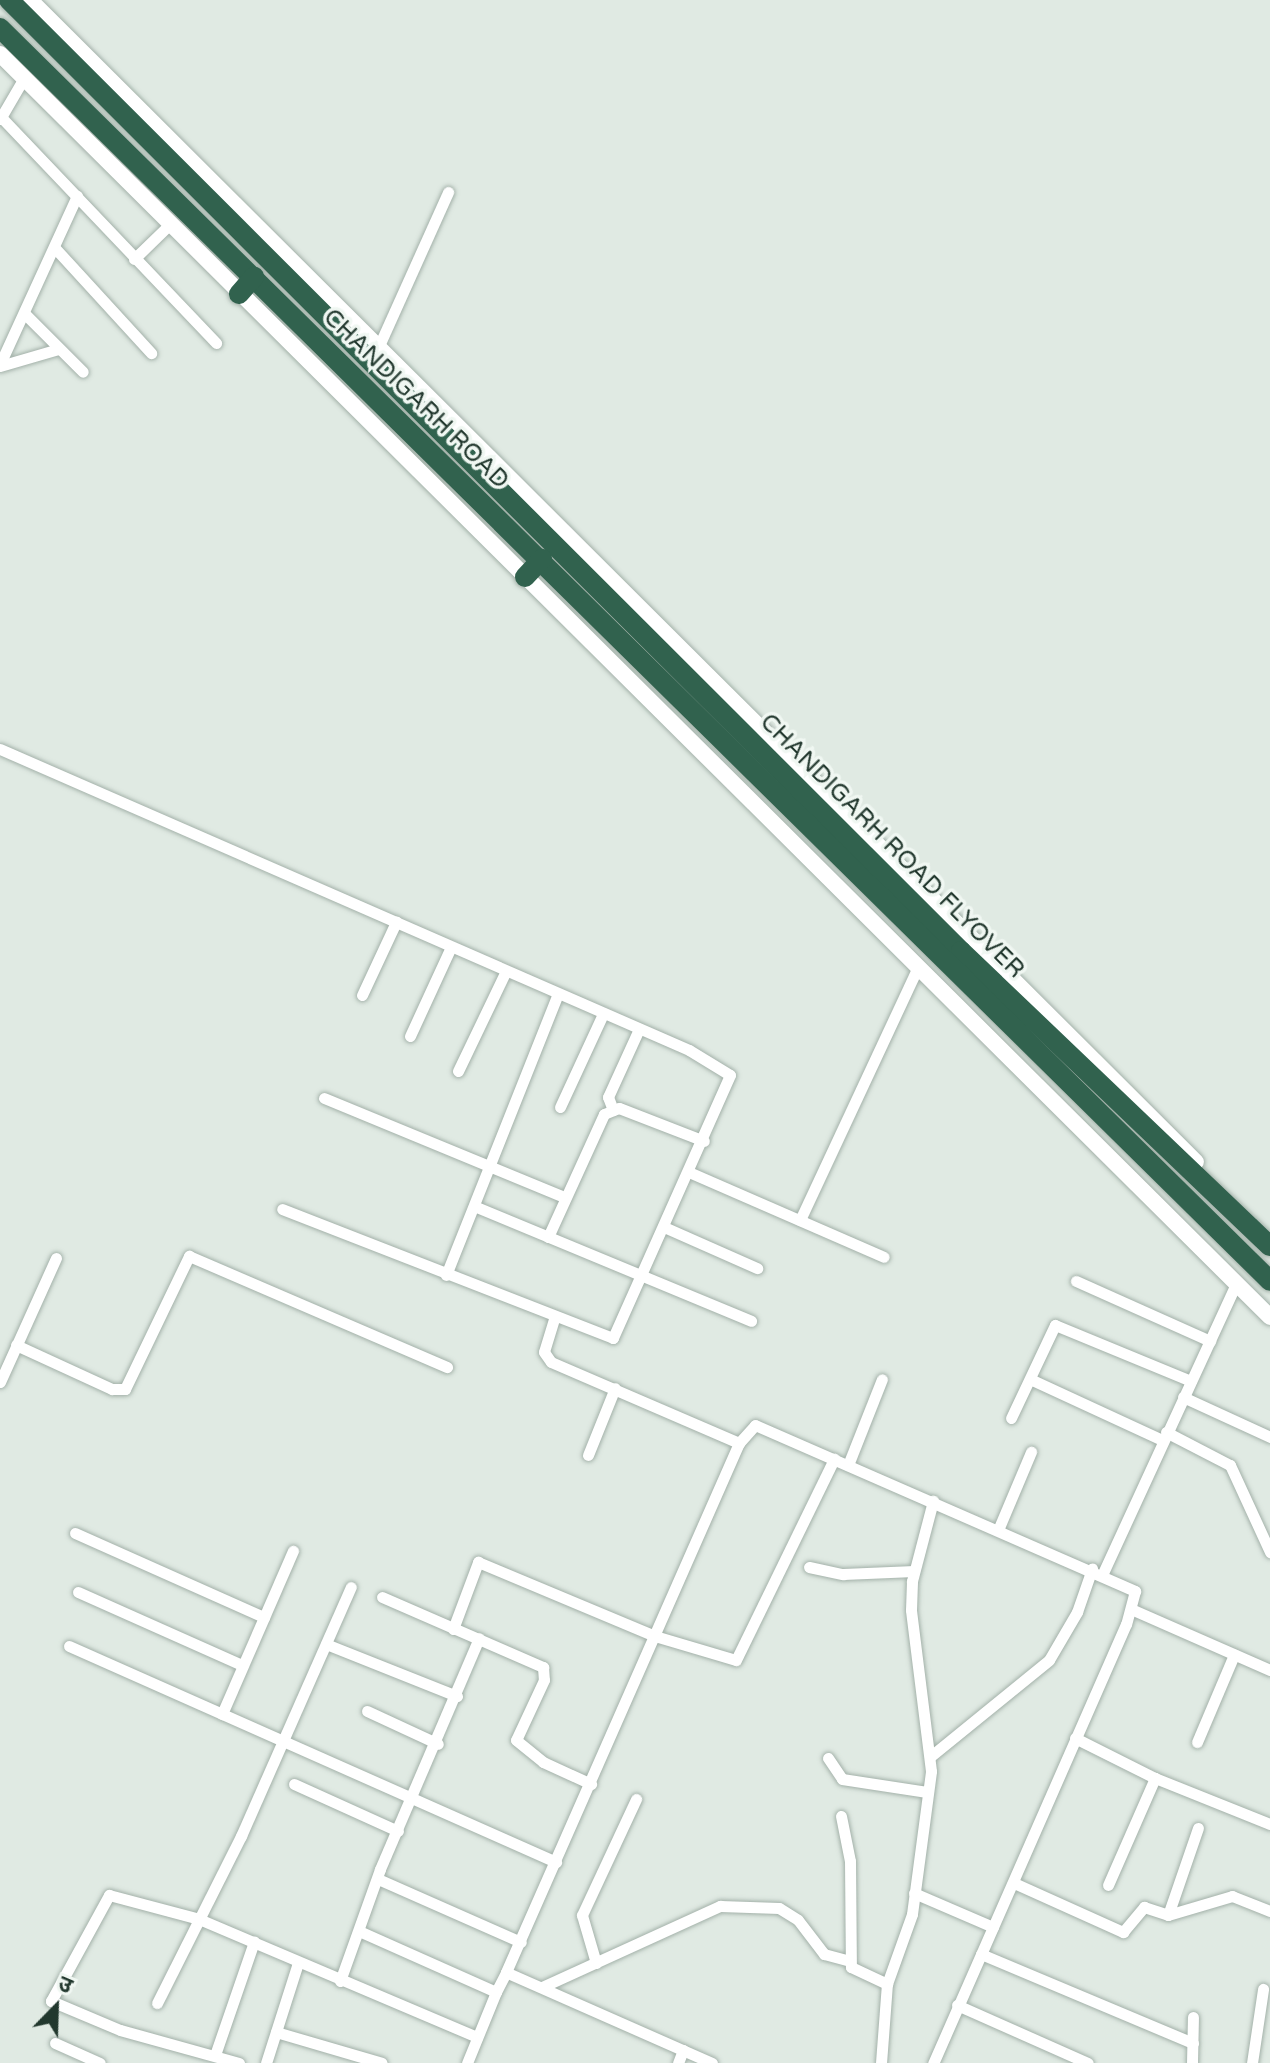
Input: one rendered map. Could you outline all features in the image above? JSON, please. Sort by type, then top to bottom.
[{"type":"highway","points":[[9,0],[201,186]]},
{"type":"highway","points":[[0,28],[254,277],[239,294]]},
{"type":"highway","name":"CHANDIGARH ROAD FLYOVER","points":[[201,186],[490,471],[505,499],[961,951],[1270,1246]]},
{"type":"highway","name":"CHANDIGARH ROAD","points":[[254,277],[542,559]]},
{"type":"highway","points":[[525,577],[542,559]]},
{"type":"highway","name":"CHANDIGARH ROAD FLYOVER","points":[[542,559],[1270,1281]]},
{"type":"main road","points":[[30,0],[201,186],[378,348],[490,471],[1270,1234]]},
{"type":"main road","points":[[0,54],[1270,1317]]},
{"type":"street","points":[[24,78],[0,118],[216,343]]},
{"type":"street","points":[[378,348],[448,192]]},
{"type":"street","points":[[0,365],[77,196]]},
{"type":"street","points":[[134,259],[169,225]]},
{"type":"street","points":[[54,247],[151,353]]},
{"type":"street","points":[[24,313],[83,372]]},
{"type":"street","points":[[0,365],[58,349]]},
{"type":"street","points":[[0,749],[689,1050],[730,1075],[691,1173],[613,1338],[554,1319],[282,1209]]},
{"type":"street","points":[[362,995],[396,922]]},
{"type":"street","points":[[410,1036],[451,947]]},
{"type":"street","points":[[800,1220],[918,967]]},
{"type":"street","points":[[458,1071],[506,971]]},
{"type":"street","points":[[446,1275],[558,994]]},
{"type":"street","points":[[560,1107],[603,1014]]},
{"type":"street","points":[[613,1110],[608,1097],[639,1029]]},
{"type":"street","points":[[324,1098],[564,1197]]},
{"type":"street","points":[[548,1237],[604,1114],[613,1110],[704,1141]]},
{"type":"street","points":[[691,1173],[884,1257]]},
{"type":"street","points":[[474,1206],[751,1321]]},
{"type":"street","points":[[664,1227],[757,1268]]},
{"type":"street","points":[[16,1345],[112,1389],[125,1389],[189,1256],[447,1367]]},
{"type":"street","points":[[0,1382],[56,1258]]},
{"type":"street","points":[[1076,1281],[1210,1341]]},
{"type":"street","points":[[931,1756],[1049,1660],[1098,1571],[1236,1284]]},
{"type":"street","points":[[554,1319],[544,1352],[547,1360],[739,1443]]},
{"type":"street","points":[[1011,1418],[1052,1327],[1058,1325],[1191,1381]]},
{"type":"street","points":[[848,1465],[882,1379]]},
{"type":"street","points":[[1030,1379],[1230,1465],[1270,1552]]},
{"type":"street","points":[[588,1455],[615,1388]]},
{"type":"street","points":[[1183,1397],[1270,1437]]},
{"type":"street","points":[[467,2063],[739,1443],[750,1427],[762,1426],[1134,1588],[1131,1609],[933,2063]]},
{"type":"street","points":[[998,1530],[1031,1452]]},
{"type":"street","points":[[453,1629],[478,1562],[655,1636],[736,1660],[834,1459]]},
{"type":"street","points":[[881,2063],[887,1984],[906,1939],[931,1756],[912,1626],[914,1571],[933,1501]]},
{"type":"street","points":[[75,1533],[264,1617]]},
{"type":"street","points":[[222,1714],[293,1551]]},
{"type":"street","points":[[809,1567],[832,1574],[914,1571]]},
{"type":"street","points":[[157,2003],[199,1919],[351,1587]]},
{"type":"street","points":[[78,1592],[242,1665]]},
{"type":"street","points":[[382,1597],[543,1667],[544,1680],[516,1740],[543,1762],[591,1784]]},
{"type":"street","points":[[1131,1609],[1270,1670]]},
{"type":"street","points":[[340,1981],[378,1879],[438,1744],[479,1638]]},
{"type":"street","points":[[326,1644],[457,1696]]},
{"type":"street","points":[[69,1646],[280,1743],[556,1862]]},
{"type":"street","points":[[1197,1742],[1234,1655]]},
{"type":"street","points":[[367,1711],[438,1744]]},
{"type":"street","points":[[1075,1738],[1155,1778],[1270,1824]]},
{"type":"street","points":[[828,1758],[838,1778],[927,1792]]},
{"type":"street","points":[[1108,1885],[1155,1778]]},
{"type":"street","points":[[294,1784],[398,1831]]},
{"type":"street","points":[[596,1963],[582,1915],[636,1799]]},
{"type":"street","points":[[841,1816],[850,1861],[850,1961],[855,1971],[887,1984]]},
{"type":"street","points":[[1168,1915],[1198,1828]]},
{"type":"street","points":[[378,1879],[521,1942]]},
{"type":"street","points":[[1014,1883],[1121,1931],[1144,1907],[1168,1915],[1228,1896],[1270,1911]]},
{"type":"street","points":[[914,1893],[993,1927]]},
{"type":"street","points":[[239,2063],[120,2030],[51,2001],[109,1895],[199,1919],[477,2037]]},
{"type":"street","points":[[542,1987],[706,1909],[741,1905],[791,1914],[817,1948],[850,1961]]},
{"type":"street","points":[[359,1931],[496,1992]]},
{"type":"street","points":[[215,2055],[254,1942]]},
{"type":"street","points":[[981,1954],[1193,2043]]},
{"type":"street","points":[[266,2063],[298,1963]]},
{"type":"street","points":[[506,1972],[712,2063]]},
{"type":"street","points":[[1252,2063],[1263,1989]]},
{"type":"street","points":[[957,2005],[1088,2063]]},
{"type":"street","points":[[1192,2063],[1193,2017]]},
{"type":"street","points":[[276,2032],[382,2063]]},
{"type":"street","points":[[55,2043],[100,2063]]},
{"type":"street","points":[[678,2063],[683,2050]]}]
